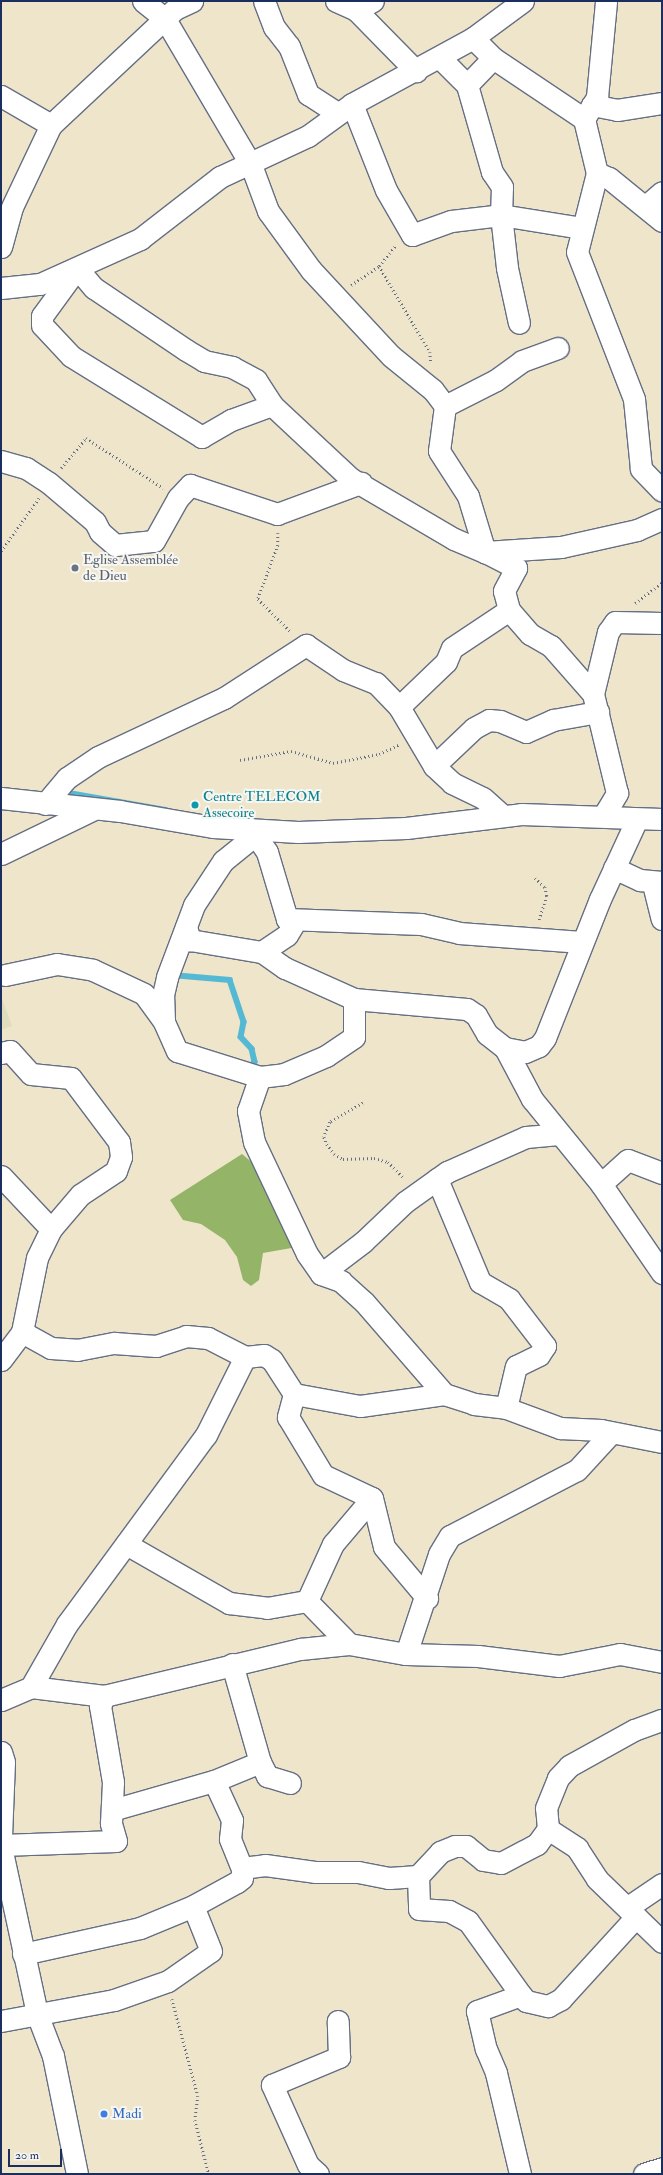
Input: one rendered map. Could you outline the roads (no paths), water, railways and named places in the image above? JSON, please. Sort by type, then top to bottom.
[{"type":"street","points":[[143,1],[165,19],[250,165],[268,211],[311,270],[337,294],[391,356],[439,398],[439,451],[468,496],[485,552]]},
{"type":"street","points":[[1,247],[6,202],[51,124],[165,19],[192,1]]},
{"type":"street","points":[[264,1],[274,27],[289,46],[308,94],[344,108],[386,190],[412,235],[451,221],[501,215],[581,228]]},
{"type":"street","points":[[336,1],[365,6],[416,71]]},
{"type":"street","points":[[606,1],[597,97],[588,112],[597,173],[581,228],[577,252],[634,399],[641,469],[662,491]]},
{"type":"street","points":[[1,288],[40,284],[140,239],[208,184],[308,136],[344,108],[440,58],[473,38],[518,3]]},
{"type":"street","points":[[473,38],[493,58],[588,112],[617,110],[662,103]]},
{"type":"street","points":[[440,58],[467,85],[492,172],[502,187],[501,215],[519,323]]},
{"type":"street","points":[[467,85],[493,58]]},
{"type":"street","points":[[1,96],[51,124]]},
{"type":"street","points":[[597,173],[609,178],[646,206],[662,221]]},
{"type":"street","points":[[646,206],[662,192]]},
{"type":"street","points":[[77,268],[42,316],[42,325],[71,356],[202,437],[231,420],[272,405]]},
{"type":"street","points":[[77,268],[94,288],[186,350],[204,361],[232,367],[256,380],[272,405],[350,478],[454,539],[485,552],[516,568],[504,591],[509,610],[530,634],[551,646],[595,703],[617,793],[604,815]]},
{"type":"street","points":[[439,398],[496,380],[522,361],[558,348]]},
{"type":"street","points":[[1,461],[26,468],[49,483],[95,522],[100,532],[115,545],[154,541],[178,498],[190,485],[277,514],[360,483]]},
{"type":"street","points":[[485,552],[561,547],[637,530],[662,519]]},
{"type":"street","points":[[399,707],[446,662],[452,648],[509,610]]},
{"type":"street","points":[[595,703],[608,632],[615,622],[662,623]]},
{"type":"street","points":[[45,804],[67,778],[98,756],[224,698],[306,645],[343,670],[376,683],[399,707],[413,737],[434,766],[452,783],[483,798],[503,816]]},
{"type":"street","points":[[434,766],[474,728],[488,720],[526,732],[595,703]]},
{"type":"street","points":[[1,798],[95,809],[252,833],[346,832],[503,816],[604,815],[637,819],[662,819]]},
{"type":"street","points":[[1,854],[95,809]]},
{"type":"street","points":[[505,1048],[525,1052],[539,1046],[582,942],[637,819]]},
{"type":"street","points":[[252,833],[267,852],[287,919],[294,926],[287,935],[262,952]]},
{"type":"street","points":[[164,1022],[163,995],[186,927],[205,886],[223,861],[252,833]]},
{"type":"street","points":[[614,868],[658,883],[662,919]]},
{"type":"street","points":[[287,919],[421,924],[459,933],[582,942]]},
{"type":"street","points":[[186,927],[190,940],[262,952],[285,968],[354,999],[467,1009],[476,1015],[487,1034],[505,1048],[532,1098],[559,1134],[601,1184],[662,1273]]},
{"type":"street","points":[[5,975],[57,964],[93,970],[144,994],[164,1022],[177,1051],[260,1077],[284,1074],[338,1050],[354,1037],[354,999]]},
{"type":"street","points":[[1,1053],[10,1051],[31,1074],[71,1078],[119,1142],[121,1157],[116,1171],[80,1195],[51,1229],[37,1258],[22,1332],[1,1360]]},
{"type":"street","points":[[260,1077],[247,1118],[254,1142],[307,1254],[321,1274],[341,1281],[364,1302],[444,1394]]},
{"type":"street","points":[[321,1274],[430,1184],[474,1158],[526,1137],[559,1134]]},
{"type":"street","points":[[601,1184],[628,1160],[662,1173]]},
{"type":"street","points":[[1,1176],[51,1229]]},
{"type":"street","points":[[430,1184],[480,1282],[509,1299],[544,1346],[539,1355],[516,1366],[506,1408]]},
{"type":"street","points":[[22,1332],[51,1348],[77,1350],[114,1343],[156,1346],[186,1336],[208,1338],[245,1358],[264,1355],[272,1360],[294,1394],[360,1406],[444,1394],[474,1404],[506,1408],[560,1428],[662,1442]]},
{"type":"street","points":[[31,1687],[67,1624],[206,1435],[245,1358]]},
{"type":"street","points":[[294,1394],[288,1417],[323,1475],[372,1498]]},
{"type":"street","points":[[406,1654],[427,1598],[439,1554],[450,1536],[577,1470],[610,1434]]},
{"type":"street","points":[[372,1498],[384,1547],[427,1598]]},
{"type":"street","points":[[307,1601],[333,1544],[372,1498]]},
{"type":"street","points":[[126,1544],[229,1603],[268,1608],[307,1601]]},
{"type":"street","points":[[307,1601],[349,1644]]},
{"type":"street","points":[[1,1700],[31,1687],[104,1696],[232,1664],[300,1649],[349,1644],[406,1654],[478,1656],[559,1666],[620,1654],[662,1662]]},
{"type":"street","points":[[232,1664],[260,1762],[267,1776],[290,1783]]},
{"type":"street","points":[[77,2174],[53,2056],[37,2014],[1,1846],[116,1841],[112,1810],[113,1782],[100,1706],[104,1696]]},
{"type":"street","points":[[662,1720],[634,1730],[569,1766],[558,1778],[546,1808],[548,1829],[537,1844],[501,1863],[483,1860],[466,1846],[455,1846],[440,1852],[418,1876],[418,1908],[449,1911],[468,1921],[526,2001],[548,2006],[561,1999],[632,1912],[662,1884]]},
{"type":"street","points":[[1,1752],[4,1762],[1,1836]]},
{"type":"street","points":[[112,1810],[214,1781],[260,1762]]},
{"type":"street","points":[[23,1954],[140,1928],[193,1906],[242,1878],[242,1868],[230,1839],[232,1820],[214,1781]]},
{"type":"street","points":[[548,1829],[577,1848],[597,1879],[662,1942]]},
{"type":"street","points":[[242,1868],[265,1865],[316,1872],[358,1872],[389,1878],[418,1876]]},
{"type":"street","points":[[1,2021],[138,1994],[168,1981],[211,1951],[193,1906]]},
{"type":"street","points":[[520,2174],[496,2073],[486,2049],[477,2011],[521,1995]]},
{"type":"street","points":[[318,2174],[308,2165],[272,2085],[340,2057],[338,2021]]},
{"type":"street","points":[[644,2174],[662,2168]]},
{"type":"waterway","points":[[63,792],[166,810]]},
{"type":"waterway","points":[[172,975],[230,980],[244,1022],[241,1037],[252,1049],[255,1062],[250,1068]]},
{"type":"place","name":"Eglise Assemblée de Dieu","points":[[75,568]]},
{"type":"place","name":"Centre TELECOM Assecoire","points":[[195,805]]},
{"type":"place","name":"Madi","points":[[104,2114]]}]
